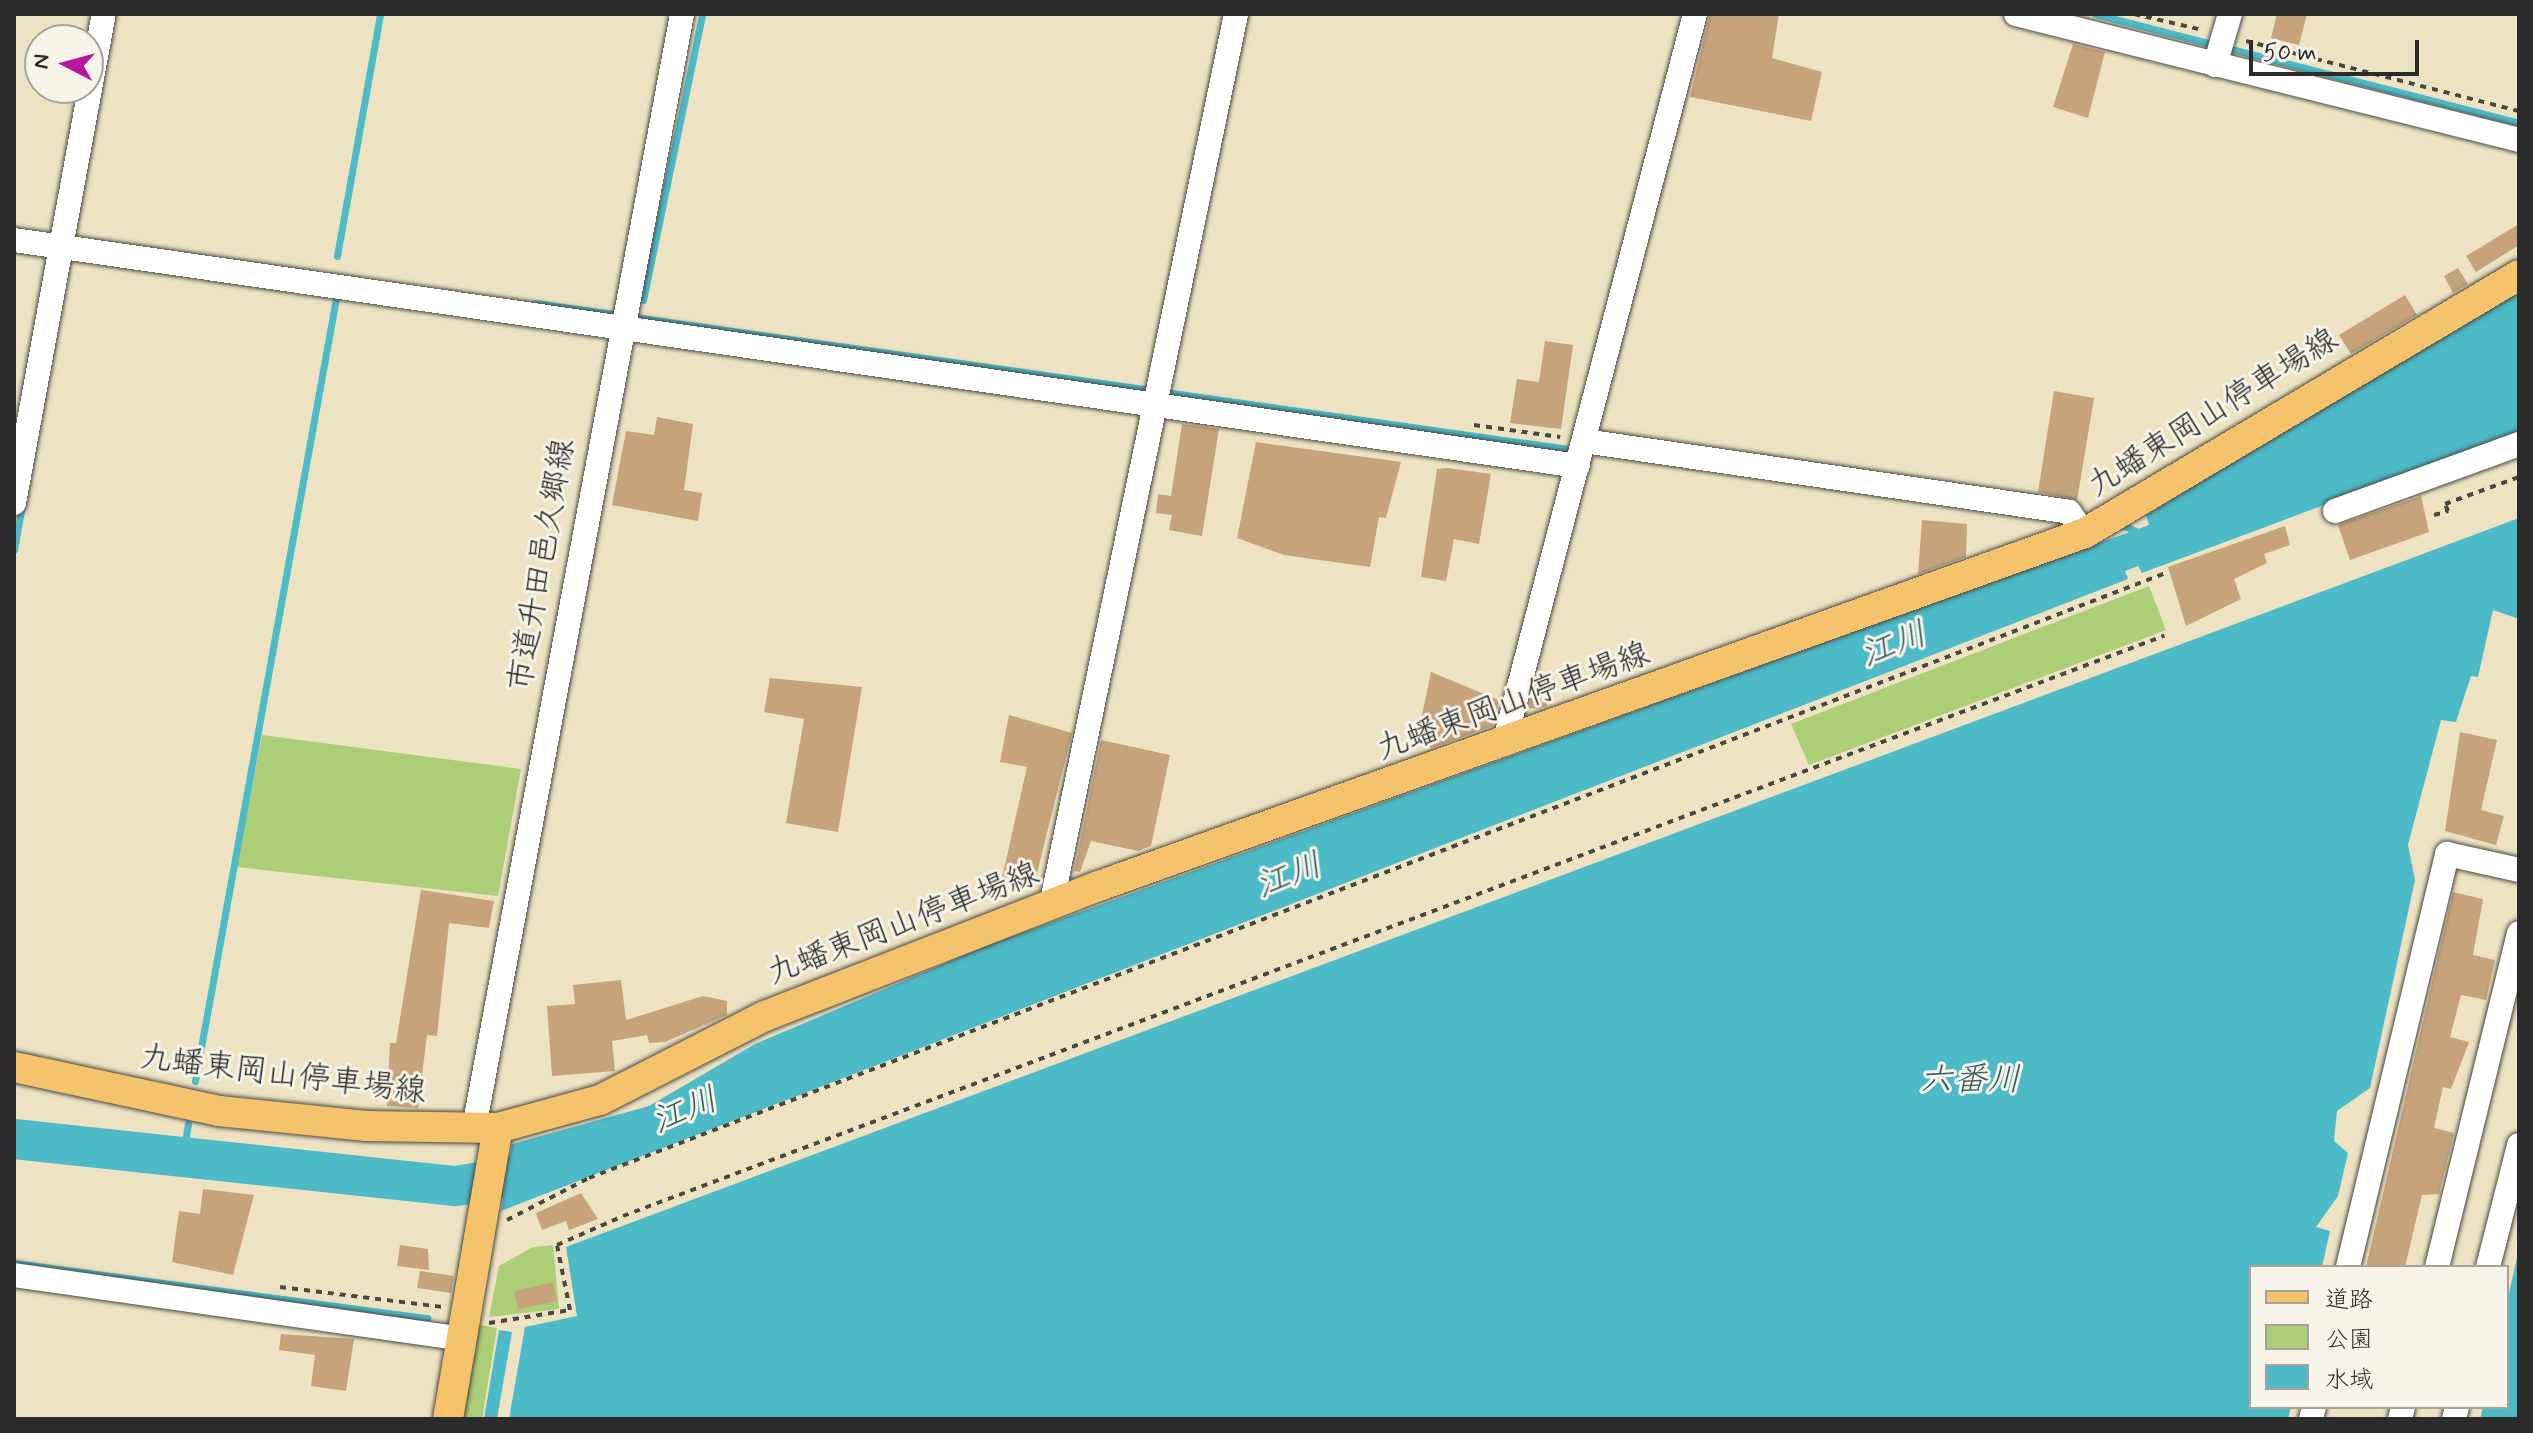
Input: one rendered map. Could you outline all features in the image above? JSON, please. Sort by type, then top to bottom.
[{"type":"main road","name":"九蟠東岡山停車場線","points":[[14,1067],[219,1111],[489,1135],[600,1100],[765,1016],[1051,906],[2085,533],[2519,275]]},
{"type":"main road","points":[[448,1419],[486,1223],[489,1135]]},
{"type":"street","points":[[14,503],[104,14]]},
{"type":"street","name":"市道升田邑久郷線","points":[[489,1135],[622,318],[682,14]]},
{"type":"street","points":[[1051,906],[1154,395],[1236,14]]},
{"type":"street","points":[[1504,744],[1695,14]]},
{"type":"street","points":[[2016,14],[2222,41],[2519,140]]},
{"type":"street","points":[[14,240],[63,239],[1154,395],[1280,427],[1581,452],[2069,512],[2085,533]]},
{"type":"street","points":[[2335,511],[2519,444]]},
{"type":"street","points":[[2348,1265],[2447,854],[2519,870]]},
{"type":"street","points":[[2437,1265],[2519,933]]},
{"type":"street","points":[[2489,1265],[2519,1145]]},
{"type":"street","points":[[14,1275],[465,1329]]},
{"type":"path","points":[[2134,14],[2222,41],[2519,111]]},
{"type":"path","points":[[2434,515],[2448,511],[2445,504],[2519,477]]},
{"type":"path","points":[[486,1223],[589,1178],[2166,573]]},
{"type":"path","points":[[465,1329],[507,1326],[570,1310],[557,1245],[623,1216],[2164,636]]},
{"type":"green space","points":[[2149,586],[2166,630],[1809,765],[1791,724]]},
{"type":"green space","points":[[262,735],[521,769],[498,896],[237,867]]},
{"type":"green space","points":[[553,1245],[559,1309],[489,1317],[499,1266],[533,1247]]},
{"type":"green space","points":[[475,1324],[497,1328],[482,1419],[458,1419]]},
{"type":"water","points":[[2519,289],[2519,432],[2142,573],[2138,566],[2125,571],[2128,579],[501,1211],[512,1144],[649,1106],[755,1044],[986,946],[2149,525],[2146,515]]},
{"type":"water","name":"六番川","points":[[2519,518],[2519,619],[2493,610],[2478,677],[2471,676],[2456,722],[2441,720],[2408,845],[2415,880],[2370,1088],[2337,1111],[2334,1141],[2348,1153],[2338,1196],[2316,1227],[2330,1231],[2322,1265],[2249,1265],[2249,1409],[2290,1409],[2288,1419],[509,1419],[525,1327],[577,1316],[566,1247]]},
{"type":"water","points":[[2519,1249],[2519,1419],[2480,1419],[2482,1409],[2509,1409],[2509,1293]]},
{"type":"water","points":[[499,1330],[512,1332],[497,1419],[484,1419]]},
{"type":"building","points":[[1710,14],[1779,14],[1772,58],[1822,72],[1811,121],[1690,97]]},
{"type":"building","points":[[2277,14],[2307,14],[2299,45],[2271,38]]},
{"type":"building","points":[[2073,44],[2105,52],[2088,118],[2053,107]]},
{"type":"building","points":[[2519,224],[2519,245],[2476,272],[2466,256]]},
{"type":"building","points":[[2458,268],[2468,284],[2453,293],[2444,276]]},
{"type":"building","points":[[2405,295],[2417,315],[2351,354],[2339,335]]},
{"type":"building","points":[[1545,341],[1573,345],[1561,429],[1510,423],[1517,379],[1539,382]]},
{"type":"building","points":[[2054,391],[2094,398],[2077,500],[2038,492]]},
{"type":"building","points":[[657,417],[693,424],[684,490],[702,493],[698,521],[612,505],[626,431],[654,435]]},
{"type":"building","points":[[1182,424],[1219,429],[1202,536],[1169,530],[1172,515],[1156,513],[1158,494],[1171,496]]},
{"type":"building","points":[[1256,442],[1401,462],[1386,518],[1379,517],[1370,567],[1284,555],[1237,538]]},
{"type":"building","points":[[1437,469],[1491,474],[1479,544],[1454,539],[1446,581],[1421,577]]},
{"type":"building","points":[[2421,496],[2429,532],[2350,560],[2338,525]]},
{"type":"building","points":[[1922,520],[1967,524],[1966,557],[1918,574]]},
{"type":"building","points":[[2285,526],[2290,545],[2264,554],[2267,563],[2234,579],[2241,599],[2186,626],[2168,567]]},
{"type":"building","points":[[1431,672],[1499,700],[1492,726],[1432,748],[1416,744]]},
{"type":"building","points":[[770,678],[862,687],[838,832],[786,823],[804,719],[764,712]]},
{"type":"building","points":[[1536,679],[1549,680],[1547,706],[1540,709],[1529,708]]},
{"type":"building","points":[[1009,715],[1072,733],[1034,885],[1002,878],[1027,767],[1000,762]]},
{"type":"building","points":[[2460,732],[2497,740],[2481,810],[2504,816],[2496,845],[2445,831]]},
{"type":"building","points":[[1101,740],[1170,755],[1151,846],[1138,851],[1091,841],[1080,872],[1074,871]]},
{"type":"building","points":[[421,890],[494,901],[489,928],[449,923],[437,1036],[427,1035],[418,1108],[387,1106],[390,1043],[396,1043]]},
{"type":"building","points":[[2453,892],[2483,899],[2473,955],[2495,960],[2486,1000],[2461,995],[2450,1037],[2469,1042],[2451,1089],[2443,1087],[2434,1128],[2454,1133],[2439,1194],[2422,1195],[2405,1265],[2366,1265]]},
{"type":"building","points":[[621,980],[626,1020],[703,996],[727,1001],[727,1015],[665,1042],[649,1043],[647,1035],[612,1041],[615,1071],[552,1076],[547,1006],[575,1004],[573,985]]},
{"type":"building","points":[[203,1189],[254,1195],[233,1275],[172,1262],[179,1211],[200,1214]]},
{"type":"building","points":[[581,1193],[598,1219],[569,1230],[566,1221],[542,1230],[536,1213]]},
{"type":"building","points":[[400,1245],[428,1249],[429,1270],[397,1266]]},
{"type":"building","points":[[420,1271],[454,1276],[451,1293],[417,1288]]},
{"type":"building","points":[[553,1282],[557,1301],[518,1309],[514,1291]]},
{"type":"building","points":[[281,1334],[354,1339],[346,1391],[311,1386],[315,1355],[279,1350]]},
{"type":"waterway","points":[[337,256],[380,14]]},
{"type":"waterway","points":[[643,300],[702,14]]},
{"type":"waterway","points":[[2095,14],[2519,123]]},
{"type":"waterway","points":[[195,1081],[336,298]]},
{"type":"waterway","points":[[535,303],[1576,450]]},
{"type":"waterway","points":[[14,550],[22,505]]},
{"type":"waterway","points":[[2124,526],[2143,534]]},
{"type":"waterway","points":[[183,1155],[188,1123]]},
{"type":"waterway","name":"江川","points":[[14,1139],[456,1186],[526,1174]]},
{"type":"waterway","points":[[14,1263],[427,1318],[425,1327]]}]
